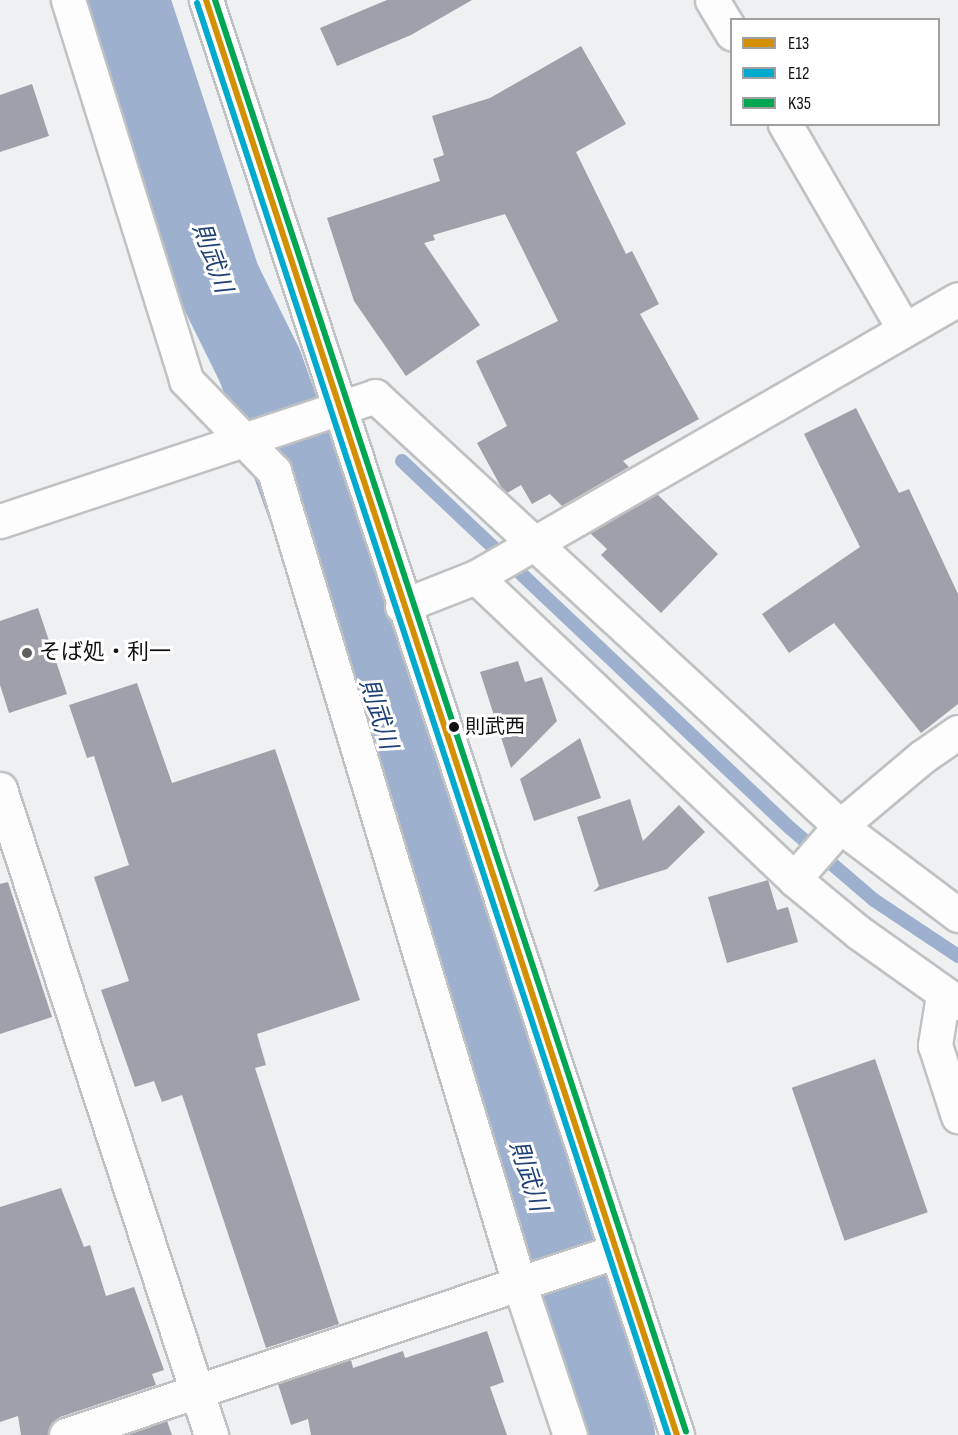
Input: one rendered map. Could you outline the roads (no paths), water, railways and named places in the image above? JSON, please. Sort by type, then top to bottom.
[{"type":"street","points":[[68,0],[186,380],[256,435],[274,471],[529,1280],[570,1435]]},
{"type":"street","points":[[206,0],[336,408],[677,1435]]},
{"type":"street","points":[[712,0],[730,30]]},
{"type":"street","points":[[786,126],[904,329]]},
{"type":"street","points":[[402,606],[504,560],[958,299]]},
{"type":"street","points":[[0,521],[375,396],[504,560],[799,873],[951,999],[935,1045],[958,1116]]},
{"type":"street","points":[[504,560],[834,833],[958,915]]},
{"type":"street","points":[[799,873],[834,833],[958,732]]},
{"type":"street","points":[[0,789],[212,1435]]},
{"type":"street","points":[[66,1435],[617,1251]]},
{"type":"waterway","name":"則武川","points":[[126,0],[217,279],[260,366],[323,543],[612,1435]]},
{"type":"waterway","points":[[402,461],[790,828],[874,900],[958,956]]},
{"type":"place","name":"そば処・利一","points":[[27,653]]},
{"type":"place","name":"則武西","points":[[454,727]]}]
